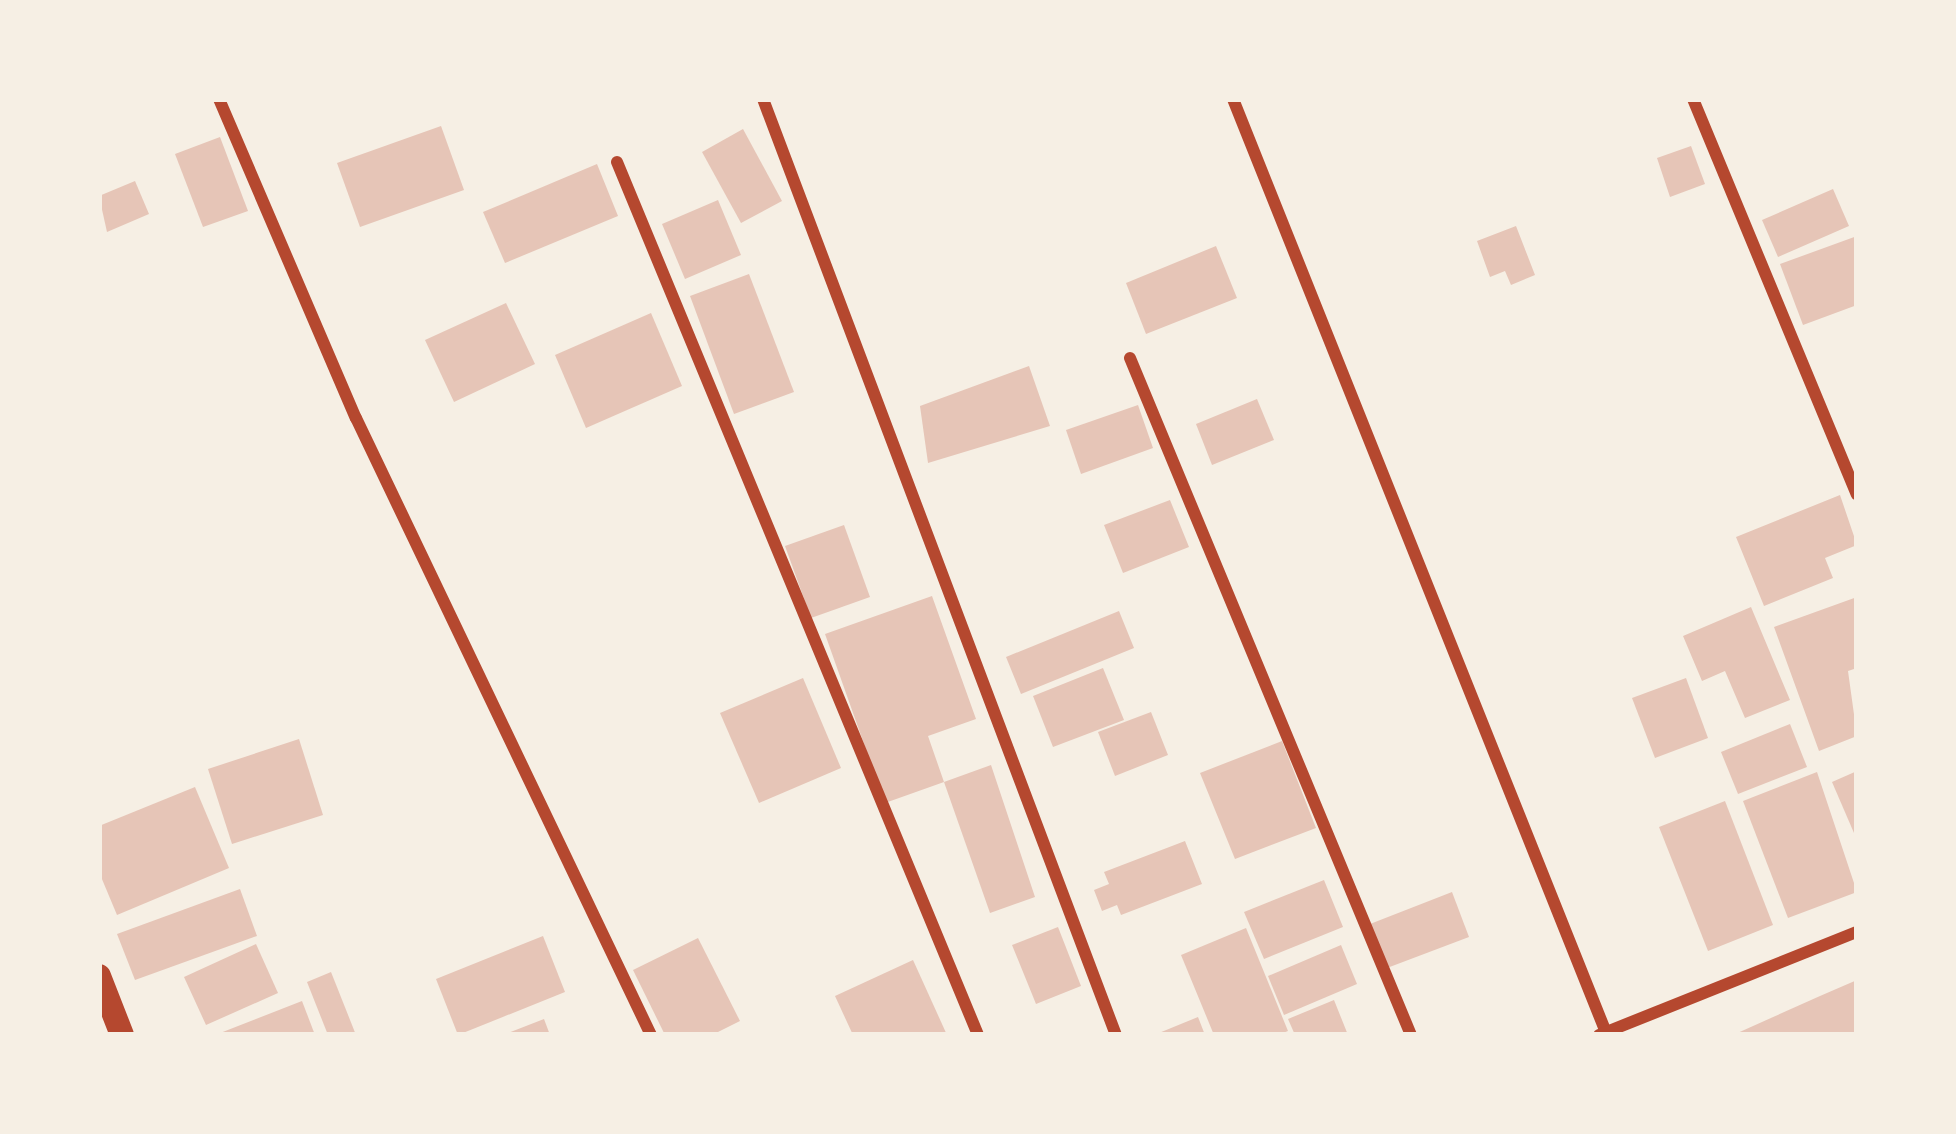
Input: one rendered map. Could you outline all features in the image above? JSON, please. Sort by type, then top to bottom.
[{"type":"main road","points":[[99,976],[122,1035]]},
{"type":"street","points":[[219,99],[356,418],[652,1035]]},
{"type":"street","points":[[763,99],[1116,1035]]},
{"type":"street","points":[[1233,99],[1603,1034],[1857,932]]},
{"type":"street","points":[[1693,99],[1857,494]]},
{"type":"street","points":[[617,163],[978,1035]]},
{"type":"street","points":[[1130,358],[1411,1035]]},
{"type":"building","points":[[441,126],[464,190],[360,227],[337,163]]},
{"type":"building","points":[[743,129],[782,201],[741,223],[702,152]]},
{"type":"building","points":[[220,137],[248,211],[203,227],[175,154]]},
{"type":"building","points":[[1691,146],[1705,184],[1670,197],[1657,158]]},
{"type":"building","points":[[597,164],[618,216],[505,263],[483,212]]},
{"type":"building","points":[[135,181],[149,214],[107,232],[99,196]]},
{"type":"building","points":[[1833,189],[1849,226],[1778,257],[1762,220]]},
{"type":"building","points":[[718,200],[741,255],[685,279],[662,224]]},
{"type":"building","points":[[1516,226],[1535,275],[1511,285],[1505,271],[1490,277],[1477,241]]},
{"type":"building","points":[[1857,236],[1857,305],[1803,325],[1780,264]]},
{"type":"building","points":[[1216,246],[1237,298],[1146,334],[1126,283]]},
{"type":"building","points":[[749,274],[794,392],[734,414],[690,296]]},
{"type":"building","points":[[506,303],[535,364],[454,402],[425,340]]},
{"type":"building","points":[[651,313],[682,386],[586,428],[555,355]]},
{"type":"building","points":[[1029,366],[1050,426],[928,463],[920,406]]},
{"type":"building","points":[[1257,399],[1274,440],[1212,465],[1196,424]]},
{"type":"building","points":[[1138,405],[1153,448],[1081,474],[1066,430]]},
{"type":"building","points":[[1840,495],[1857,545],[1825,558],[1833,578],[1764,606],[1736,537]]},
{"type":"building","points":[[1170,500],[1189,547],[1123,573],[1104,525]]},
{"type":"building","points":[[844,525],[870,597],[811,618],[785,546]]},
{"type":"building","points":[[932,596],[976,719],[928,736],[944,782],[885,803],[825,634]]},
{"type":"building","points":[[1857,597],[1857,668],[1848,671],[1857,736],[1819,751],[1774,627]]},
{"type":"building","points":[[1751,607],[1790,700],[1745,718],[1725,671],[1702,681],[1683,636]]},
{"type":"building","points":[[1119,611],[1134,648],[1021,694],[1006,657]]},
{"type":"building","points":[[1103,668],[1124,720],[1053,747],[1033,696]]},
{"type":"building","points":[[803,678],[841,768],[759,803],[720,713]]},
{"type":"building","points":[[1686,678],[1708,738],[1655,758],[1632,698]]},
{"type":"building","points":[[1151,712],[1168,755],[1115,776],[1098,732]]},
{"type":"building","points":[[1790,724],[1807,767],[1738,794],[1721,752]]},
{"type":"building","points":[[299,739],[323,815],[232,844],[208,769]]},
{"type":"building","points":[[1282,741],[1316,828],[1235,859],[1200,773]]},
{"type":"building","points":[[991,765],[1035,897],[990,913],[944,782]]},
{"type":"building","points":[[1857,771],[1857,840],[1832,782]]},
{"type":"building","points":[[1817,772],[1857,892],[1788,918],[1743,801]]},
{"type":"building","points":[[195,787],[229,868],[117,915],[99,872],[99,826]]},
{"type":"building","points":[[1725,801],[1773,925],[1708,951],[1659,827]]},
{"type":"building","points":[[1185,841],[1202,884],[1121,915],[1117,905],[1102,911],[1094,890],[1109,884],[1104,872]]},
{"type":"building","points":[[1324,880],[1343,927],[1264,959],[1244,912]]},
{"type":"building","points":[[240,889],[257,936],[135,980],[117,934]]},
{"type":"building","points":[[1452,892],[1469,937],[1387,968],[1370,924]]},
{"type":"building","points":[[1058,927],[1081,986],[1036,1004],[1012,945]]},
{"type":"building","points":[[1246,928],[1288,1031],[1214,1035],[1181,955]]},
{"type":"building","points":[[543,936],[565,992],[458,1035],[436,979]]},
{"type":"building","points":[[698,938],[740,1021],[712,1035],[665,1035],[633,970]]},
{"type":"building","points":[[256,944],[278,993],[206,1025],[184,977]]},
{"type":"building","points":[[1341,945],[1357,984],[1284,1015],[1268,976]]},
{"type":"building","points":[[913,960],[947,1035],[853,1035],[835,996]]},
{"type":"building","points":[[331,972],[356,1035],[328,1035],[307,982]]},
{"type":"building","points":[[1857,980],[1857,1035],[1733,1035],[1820,996]]},
{"type":"building","points":[[1334,1000],[1348,1035],[1295,1035],[1288,1019]]},
{"type":"building","points":[[302,1001],[315,1035],[215,1035]]},
{"type":"building","points":[[1198,1017],[1205,1035],[1154,1035]]},
{"type":"building","points":[[544,1019],[550,1035],[503,1035]]}]
